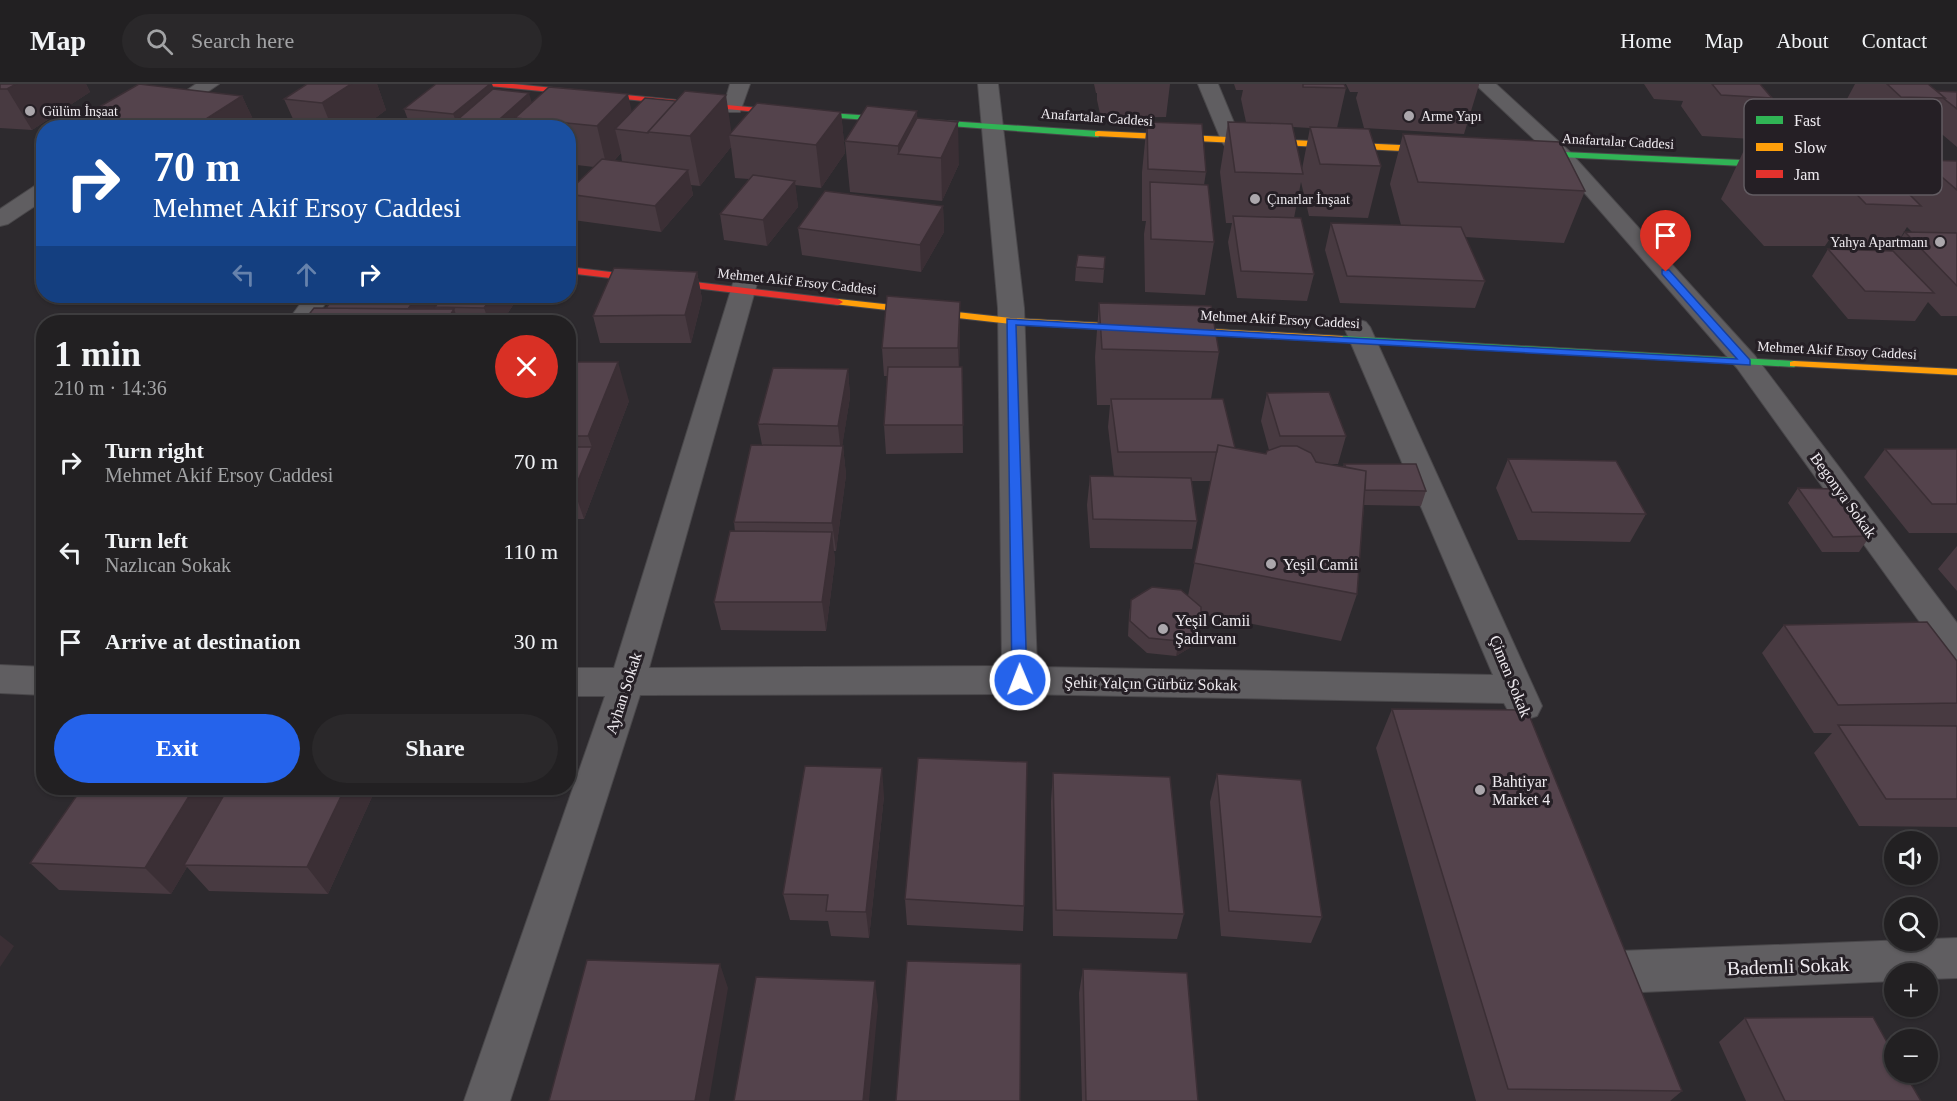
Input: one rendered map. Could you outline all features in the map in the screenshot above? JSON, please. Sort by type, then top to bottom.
[{"type":"street","points":[[153,120],[209,84]]},
{"type":"street","name":"Anafartalar Caddesi","points":[[489,84],[733,108],[993,127],[1232,142],[1456,151]]},
{"type":"street","points":[[733,108],[740,84]]},
{"type":"street","points":[[988,84],[1011,315],[1020,680]]},
{"type":"street","points":[[1209,84],[1232,142]]},
{"type":"street","name":"Begonya Sokak","points":[[1485,84],[1562,155],[1733,348],[1957,648]]},
{"type":"street","name":"Anafartalar Caddesi","points":[[1503,153],[1744,163]]},
{"type":"street","points":[[1942,171],[1957,172]]},
{"type":"street","points":[[0,219],[36,195]]},
{"type":"street","name":"Mehmet Akif Ersoy Caddesi","points":[[576,258],[744,286]]},
{"type":"street","name":"Mehmet Akif Ersoy Caddesi","points":[[576,271],[744,286],[1011,315],[1360,333],[1733,348],[1957,372]]},
{"type":"street","name":"Ayhan Sokak","points":[[487,1101],[627,682],[744,286]]},
{"type":"street","points":[[304,315],[314,303]]},
{"type":"street","name":"Mehmet Akif Ersoy Caddesi","points":[[1360,333],[1453,331]]},
{"type":"street","name":"Çimen Sokak","points":[[1360,333],[1518,689],[1534,733]]},
{"type":"street","points":[[0,679],[36,679]]},
{"type":"street","name":"Şehit Yalçın Gürbüz Sokak","points":[[576,682],[1020,680],[1518,689]]},
{"type":"street","name":"Bademli Sokak","points":[[1619,972],[1957,958]]},
{"type":"building","points":[[0,84],[16,84],[7,89],[0,89]]},
{"type":"building","points":[[139,84],[242,96],[204,120],[89,120],[80,118]]},
{"type":"building","points":[[307,84],[351,84],[322,103],[284,99]]},
{"type":"building","points":[[436,84],[490,84],[453,114],[404,109]]},
{"type":"building","points":[[1303,84],[1344,84],[1346,88],[1303,87]]},
{"type":"building","points":[[1712,84],[1760,84],[1772,98],[1721,95]]},
{"type":"building","points":[[1887,84],[1928,84],[1945,98],[1901,97]]},
{"type":"building","points":[[549,87],[628,94],[597,126],[576,124],[576,120],[515,118]]},
{"type":"building","points":[[493,89],[529,93],[499,120],[457,120]]},
{"type":"building","points":[[685,91],[726,95],[690,136],[648,132]]},
{"type":"building","points":[[1937,91],[1957,92],[1957,109],[1943,98],[1945,98]]},
{"type":"building","points":[[645,98],[676,101],[648,133],[615,129]]},
{"type":"building","points":[[757,103],[841,112],[816,145],[729,135]]},
{"type":"building","points":[[867,106],[917,111],[898,146],[845,141]]},
{"type":"building","points":[[917,118],[958,122],[941,158],[898,154]]},
{"type":"building","points":[[1147,122],[1202,124],[1206,172],[1148,169]]},
{"type":"building","points":[[1228,122],[1292,124],[1303,174],[1235,172]]},
{"type":"building","points":[[1310,127],[1369,129],[1381,166],[1320,164]]},
{"type":"building","points":[[1403,134],[1560,142],[1585,191],[1418,182]]},
{"type":"building","points":[[602,159],[688,170],[655,206],[576,195],[576,184]]},
{"type":"building","points":[[1942,161],[1957,161],[1957,190],[1942,177]]},
{"type":"building","points":[[753,175],[795,181],[763,220],[720,214]]},
{"type":"building","points":[[1150,182],[1208,185],[1214,242],[1151,239]]},
{"type":"building","points":[[825,191],[943,206],[920,245],[798,228]]},
{"type":"building","points":[[1857,195],[1910,195],[1921,206],[1866,204]]},
{"type":"building","points":[[1233,216],[1301,218],[1314,274],[1241,271]]},
{"type":"building","points":[[1331,223],[1461,227],[1485,281],[1347,276]]},
{"type":"building","points":[[1905,232],[1957,233],[1957,286]]},
{"type":"building","points":[[1828,249],[1893,251],[1934,293],[1865,291]]},
{"type":"building","points":[[1078,255],[1105,257],[1104,269],[1076,267]]},
{"type":"building","points":[[614,268],[697,272],[685,315],[593,316]]},
{"type":"building","points":[[887,296],[960,302],[958,348],[882,348]]},
{"type":"building","points":[[330,303],[412,303],[408,309],[326,308]]},
{"type":"building","points":[[438,303],[488,303],[484,308],[435,307]]},
{"type":"building","points":[[1099,303],[1211,306],[1219,352],[1102,349]]},
{"type":"building","points":[[314,308],[454,309],[450,315],[308,315]]},
{"type":"building","points":[[576,362],[618,362],[588,436],[576,436]]},
{"type":"building","points":[[888,367],[962,367],[963,425],[884,425]]},
{"type":"building","points":[[773,368],[848,369],[838,426],[758,424]]},
{"type":"building","points":[[1329,392],[1346,436],[1280,436],[1267,393]]},
{"type":"building","points":[[1111,399],[1223,399],[1235,448],[1218,445],[1217,452],[1118,452]]},
{"type":"building","points":[[751,445],[843,446],[832,523],[734,522]]},
{"type":"building","points":[[1218,445],[1266,454],[1267,451],[1281,446],[1297,446],[1311,453],[1316,462],[1366,471],[1357,594],[1194,563]]},
{"type":"building","points":[[576,447],[592,447],[576,485]]},
{"type":"building","points":[[1885,449],[1957,449],[1957,504],[1932,504]]},
{"type":"building","points":[[1508,459],[1616,461],[1646,514],[1532,512]]},
{"type":"building","points":[[1344,464],[1416,464],[1426,491],[1365,490],[1366,471],[1346,467]]},
{"type":"building","points":[[1090,476],[1191,478],[1197,521],[1093,519]]},
{"type":"building","points":[[1798,488],[1833,489],[1870,536],[1833,537]]},
{"type":"building","points":[[730,531],[832,532],[822,602],[714,602]]},
{"type":"building","name":"Yeşil Camii Şadırvanı","points":[[1152,587],[1181,590],[1201,607],[1201,628],[1179,641],[1149,638],[1130,621],[1131,600]]},
{"type":"building","points":[[1927,622],[1957,661],[1957,703],[1838,705],[1784,625]]},
{"type":"building","points":[[1392,709],[1527,710],[1682,1091],[1508,1089]]},
{"type":"building","points":[[1838,725],[1957,726],[1957,799],[1886,799]]},
{"type":"building","points":[[918,758],[1027,762],[1024,906],[905,899]]},
{"type":"building","points":[[805,766],[882,768],[866,912],[826,911],[828,895],[783,894]]},
{"type":"building","points":[[1053,773],[1170,777],[1184,914],[1056,910]]},
{"type":"building","points":[[1217,774],[1301,780],[1322,917],[1229,911]]},
{"type":"building","points":[[77,795],[190,795],[145,868],[30,863]]},
{"type":"building","points":[[224,795],[342,795],[307,867],[184,865]]},
{"type":"building","points":[[587,960],[720,964],[695,1101],[549,1101]]},
{"type":"building","points":[[907,961],[1021,964],[1020,1101],[896,1101]]},
{"type":"building","points":[[1083,969],[1187,973],[1198,1101],[1086,1101]]},
{"type":"building","points":[[756,977],[875,981],[863,1101],[734,1101]]},
{"type":"building","points":[[1873,1017],[1884,1037],[1884,1083],[1910,1083],[1921,1101],[1785,1101],[1745,1018]]},
{"type":"traffic: fast","points":[[758,110],[1098,134]]},
{"type":"traffic: fast","points":[[1521,153],[1744,163]]},
{"type":"traffic: fast","points":[[1342,339],[1794,364]]},
{"type":"traffic: slow","points":[[1098,134],[1443,150]]},
{"type":"traffic: slow","points":[[1942,171],[1957,172]]},
{"type":"traffic: slow","points":[[838,302],[1011,321],[1342,339]]},
{"type":"traffic: slow","points":[[1794,364],[1957,372]]},
{"type":"traffic: jam","points":[[489,84],[758,110]]},
{"type":"traffic: jam","points":[[576,271],[838,302]]},
{"type":"place","name":"Gülüm İnşaat","points":[[30,111]]},
{"type":"place","name":"Arme Yapı","points":[[1409,116]]},
{"type":"place","name":"Çınarlar İnşaat","points":[[1255,199]]},
{"type":"place","name":"Yahya Apartmanı","points":[[1940,242]]},
{"type":"place","name":"Yeşil Camii","points":[[1271,564]]},
{"type":"place","name":"Yeşil Camii Şadırvanı","points":[[1163,629]]},
{"type":"place","name":"Bahtiyar Market 4","points":[[1480,790]]},
{"type":"route","points":[[1020,680],[1011,321],[1746,362],[1666,272]]}]
